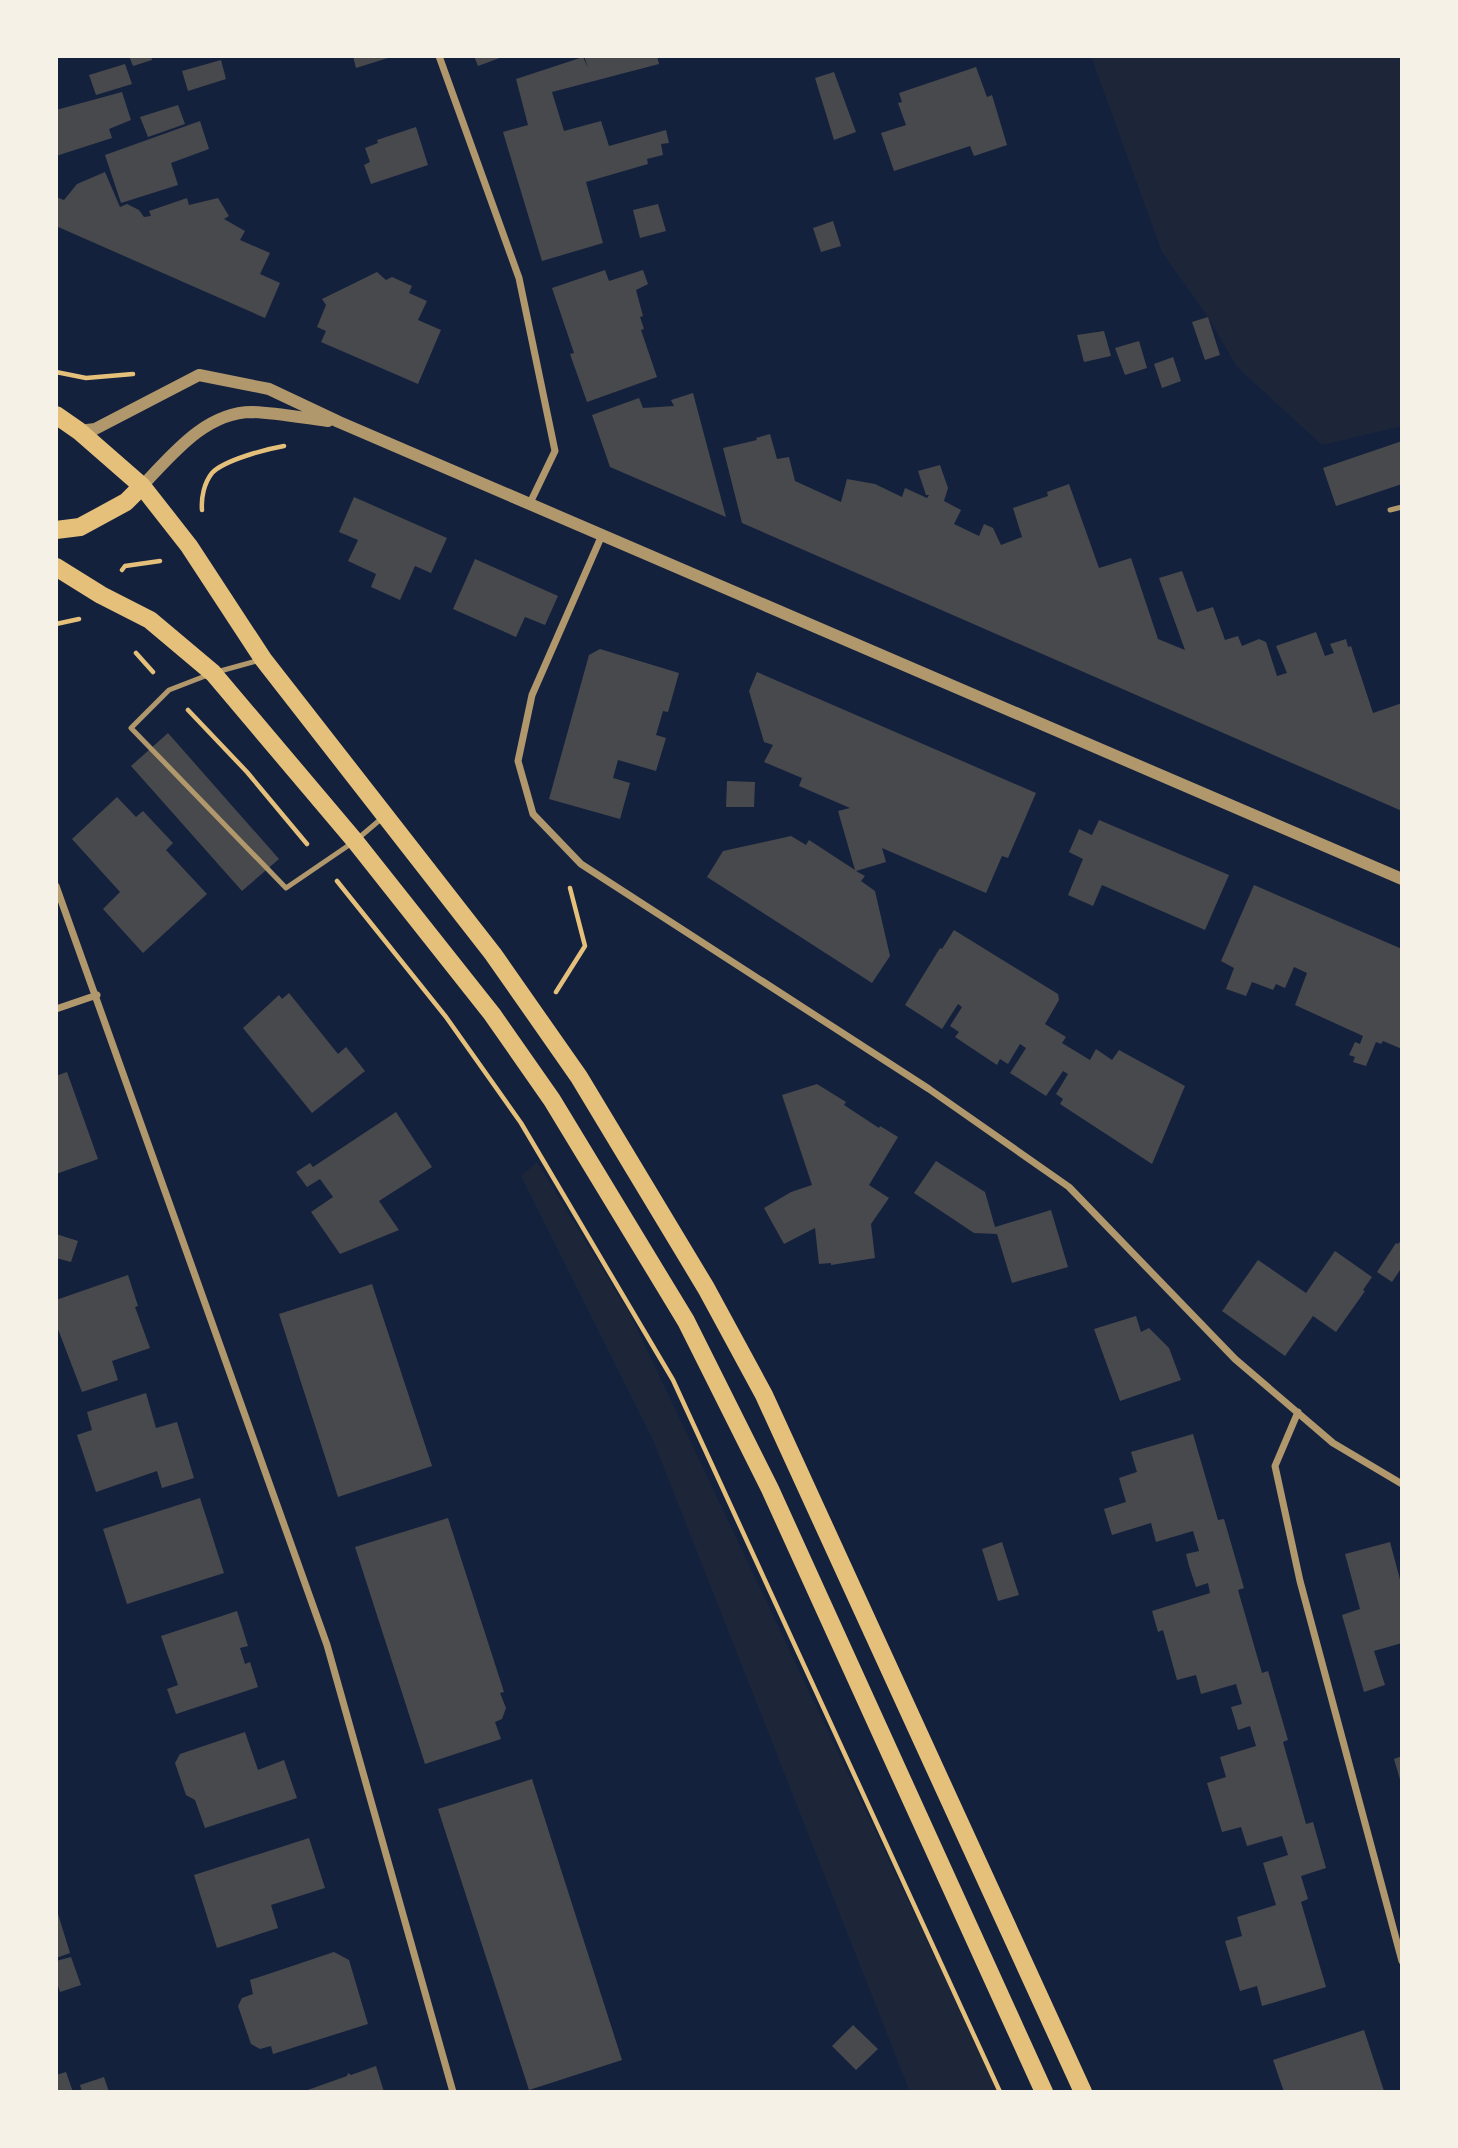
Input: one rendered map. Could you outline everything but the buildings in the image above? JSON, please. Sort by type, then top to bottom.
[{"type":"main road","points":[[56,415],[79,431],[142,486],[189,546],[263,659],[493,954],[579,1077],[699,1276],[764,1395],[1083,2092]]},
{"type":"main road","points":[[56,530],[80,527],[126,502],[142,486]]},
{"type":"main road","points":[[56,567],[150,620],[213,673],[355,841],[492,1014],[552,1100],[686,1321],[770,1489],[1044,2092]]},
{"type":"street","points":[[439,56],[519,278],[555,451],[530,503]]},
{"type":"street","points":[[79,431],[95,429],[199,375],[270,389],[339,422],[1402,879]]},
{"type":"street","points":[[142,486],[185,442],[213,421],[249,412],[339,422]]},
{"type":"street","points":[[603,534],[532,695],[518,761],[533,814],[581,864],[929,1089],[1069,1187],[1235,1359],[1334,1443],[1402,1484]]},
{"type":"street","points":[[56,886],[327,1645],[453,2092]]},
{"type":"street","points":[[56,1009],[97,995]]},
{"type":"street","points":[[1298,1412],[1275,1466],[1300,1581],[1402,1961]]},
{"type":"lane","points":[[1390,510],[1402,507]]},
{"type":"lane","points":[[263,659],[213,673],[169,690],[131,728],[286,888],[355,841],[384,816]]},
{"type":"path","points":[[213,472],[266,449],[286,446]]},
{"type":"path","points":[[56,624],[90,616]]},
{"type":"path","points":[[131,648],[247,772],[322,862],[446,1017],[521,1123],[673,1380],[1000,2092]]},
{"type":"path","points":[[538,1019],[585,946],[558,840]]},
{"type":"shaded area","points":[[1091,56],[1402,56],[1402,426],[1322,445],[1237,367],[1208,317],[1162,252]]},
{"type":"shaded area","points":[[537,1162],[630,1314],[999,2092],[910,2092],[653,1440],[521,1176]]}]
